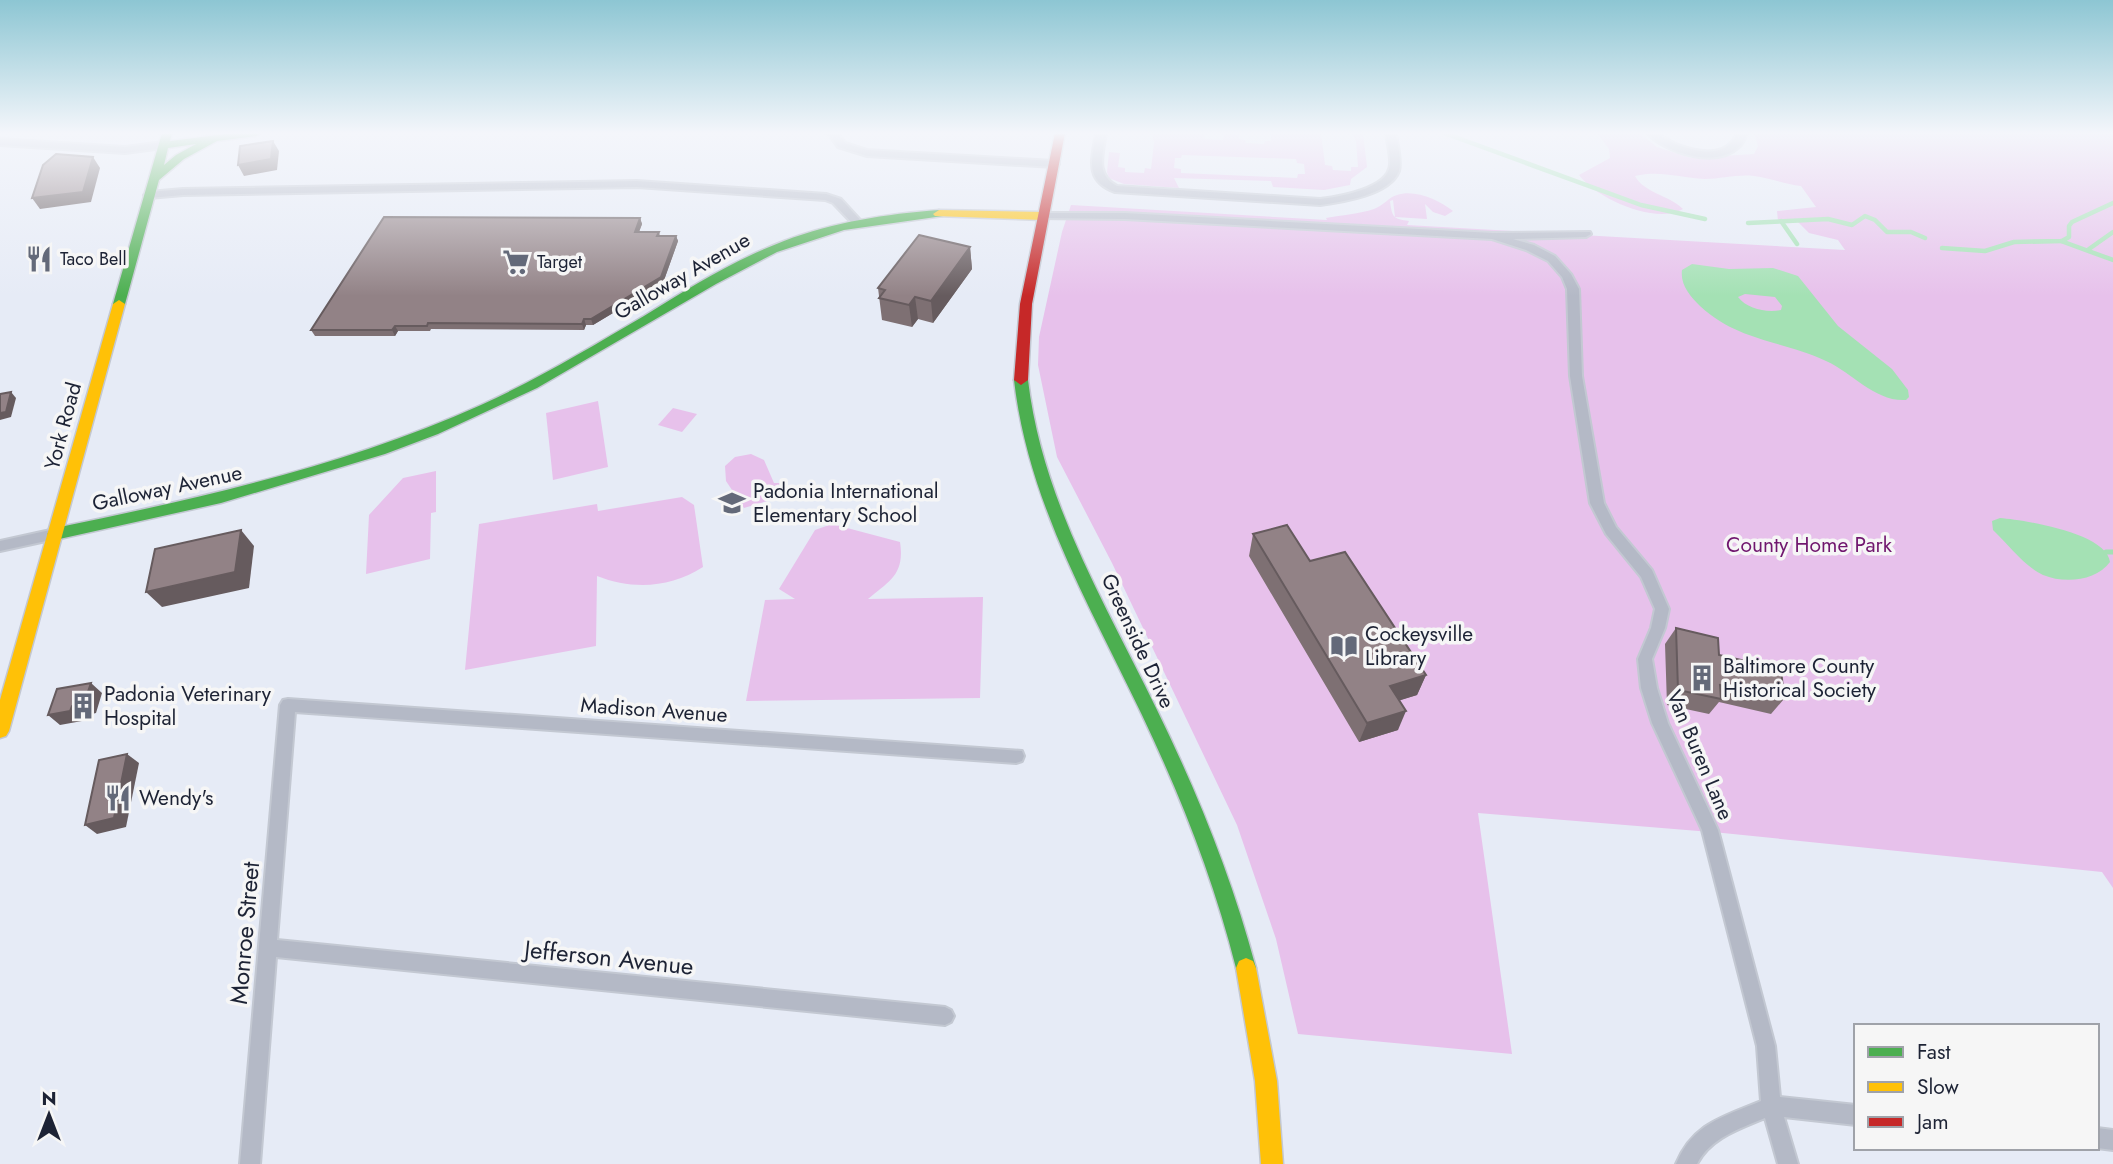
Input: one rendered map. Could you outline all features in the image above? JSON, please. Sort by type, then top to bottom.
[{"type":"street","name":"York Road","points":[[0,731],[151,187]]},
{"type":"street","points":[[154,187],[183,191],[422,187]]},
{"type":"street","points":[[685,187],[826,197],[837,201],[859,223]]},
{"type":"street","name":"Greenside Drive","points":[[1049,187],[1026,304],[1020,354],[1023,407],[1030,443],[1059,523],[1173,764],[1219,874],[1241,946],[1256,1017],[1268,1106],[1272,1164]]},
{"type":"street","points":[[1110,187],[1320,202],[1361,195],[1375,187]]},
{"type":"street","name":"Galloway Avenue","points":[[0,546],[278,485],[392,446],[524,390],[760,255],[789,242],[859,223],[957,212],[1125,216],[1493,236],[1586,234]]},
{"type":"street","name":"Van Buren Lane","points":[[1493,236],[1541,252],[1560,264],[1567,272],[1573,289],[1576,376],[1597,503],[1611,530],[1647,574],[1658,593],[1662,610],[1645,659],[1649,688],[1660,723],[1710,830],[1766,1046],[1771,1107],[1788,1164]]},
{"type":"street","name":"Madison Avenue","points":[[288,705],[1016,756]]},
{"type":"street","name":"Monroe Street","points":[[250,1164],[288,705]]},
{"type":"street","name":"Jefferson Avenue","points":[[268,948],[945,1016]]},
{"type":"street","points":[[1686,1164],[1696,1147],[1717,1129],[1771,1107],[1854,1115]]},
{"type":"green space","points":[[1278,187],[1338,187],[1324,190]]},
{"type":"green space","name":"County Home Park","points":[[1592,187],[1646,187],[1683,209],[1672,213],[1643,212]]},
{"type":"green space","name":"County Home Park","points":[[1802,187],[2113,187],[2113,888],[2102,872],[1723,833],[1478,813],[1512,1054],[1298,1034],[1276,939],[1237,825],[1112,563],[1057,457],[1038,365],[1039,337],[1062,232],[1071,205],[1327,220],[1326,218],[1374,209],[1394,196],[1411,193],[1441,203],[1453,211],[1445,216],[1433,212],[1425,204],[1427,219],[1395,217],[1409,221],[1407,225],[1845,250],[1838,240],[1809,233],[1798,222],[1778,221],[1777,211],[1816,207]],"holes":[[[1393,200],[1395,217],[1390,201]]]},
{"type":"green space","points":[[598,401],[608,467],[553,480],[546,413]]},
{"type":"green space","points":[[673,408],[697,414],[682,432],[658,425]]},
{"type":"green space","points":[[751,454],[764,460],[774,483],[782,483],[788,490],[787,495],[744,508],[726,481],[725,466],[735,457]]},
{"type":"green space","points":[[436,471],[436,512],[431,513],[430,559],[366,574],[369,515],[403,478]]},
{"type":"green space","points":[[682,497],[694,505],[703,567],[678,579],[651,585],[624,583],[597,576],[596,646],[465,670],[479,524],[597,504],[598,511]]},
{"type":"green space","points":[[832,524],[900,542],[898,570],[889,582],[868,599],[983,597],[980,698],[746,701],[765,600],[795,599],[779,589],[815,530]]},
{"type":"shaded area","points":[[1692,264],[1729,269],[1773,268],[1798,276],[1838,326],[1892,369],[1908,390],[1909,397],[1906,400],[1884,396],[1826,361],[1730,327],[1700,306],[1686,290],[1682,270]],"holes":[[[1745,294],[1775,297],[1782,306],[1781,310],[1758,309],[1747,305],[1738,297]]]},
{"type":"shaded area","points":[[2000,518],[2045,525],[2080,536],[2095,543],[2105,552],[2110,562],[2097,573],[2080,579],[2043,575],[2023,561],[1993,530],[1992,521]]},
{"type":"building","points":[[36,187],[84,187],[83,192],[32,198]]},
{"type":"building","name":"Target","points":[[384,217],[640,218],[635,232],[659,232],[657,236],[676,236],[661,277],[591,319],[584,319],[582,324],[428,323],[427,326],[395,326],[392,330],[311,330]]},
{"type":"building","points":[[919,235],[970,247],[931,301],[915,297],[909,305],[879,298],[885,290],[878,288]]},
{"type":"building","points":[[11,392],[6,412],[0,413],[0,394]]},
{"type":"building","name":"Cockeysville Library","points":[[1287,525],[1310,561],[1345,552],[1426,675],[1390,686],[1406,711],[1367,723],[1253,534]]},
{"type":"building","points":[[241,530],[235,572],[146,592],[155,549]]},
{"type":"building","points":[[1676,628],[1718,638],[1719,655],[1781,669],[1784,699],[1720,685],[1721,699],[1678,690]]},
{"type":"building","points":[[91,683],[84,703],[72,706],[70,711],[48,715],[57,689]]},
{"type":"building","points":[[127,754],[114,818],[85,825],[99,760]]},
{"type":"waterway","points":[[1593,187],[1641,205],[1705,219]]},
{"type":"waterway","points":[[2061,241],[2069,237],[2069,226],[2072,222],[2113,203]]},
{"type":"waterway","points":[[1781,221],[1828,219],[1852,225],[1865,216],[1875,220],[1887,232],[1911,232],[1925,238]]},
{"type":"waterway","points":[[1748,223],[1781,221]]},
{"type":"waterway","points":[[1781,221],[1797,244]]},
{"type":"waterway","points":[[2089,249],[2113,232]]},
{"type":"waterway","points":[[1942,248],[1985,251],[2014,242],[2061,241]]},
{"type":"waterway","points":[[2061,241],[2113,260]]},
{"type":"waterway","points":[[2106,552],[2113,552]]},
{"type":"traffic: fast","points":[[119,304],[152,187]]},
{"type":"traffic: fast","points":[[55,534],[221,498],[380,451],[433,431],[533,385],[711,281],[773,249],[844,227],[901,217],[939,214]]},
{"type":"traffic: fast","points":[[1021,380],[1032,447],[1053,511],[1188,797],[1221,881],[1246,968]]},
{"type":"traffic: slow","points":[[939,214],[1043,216]]},
{"type":"traffic: slow","points":[[0,731],[119,304]]},
{"type":"traffic: slow","points":[[1246,968],[1266,1081],[1272,1164]]},
{"type":"traffic: jam","points":[[1021,380],[1026,304],[1049,187]]},
{"type":"place","name":"Taco Bell","points":[[39,259]]},
{"type":"place","name":"Target","points":[[516,262]]},
{"type":"place","name":"Padonia International Elementary School","points":[[732,503]]},
{"type":"place","name":"Cockeysville Library","points":[[1344,646]]},
{"type":"place","name":"Baltimore County Historical Society","points":[[1702,678]]},
{"type":"place","name":"Padonia Veterinary Hospital","points":[[83,706]]},
{"type":"place","name":"Wendy's","points":[[118,798]]}]
